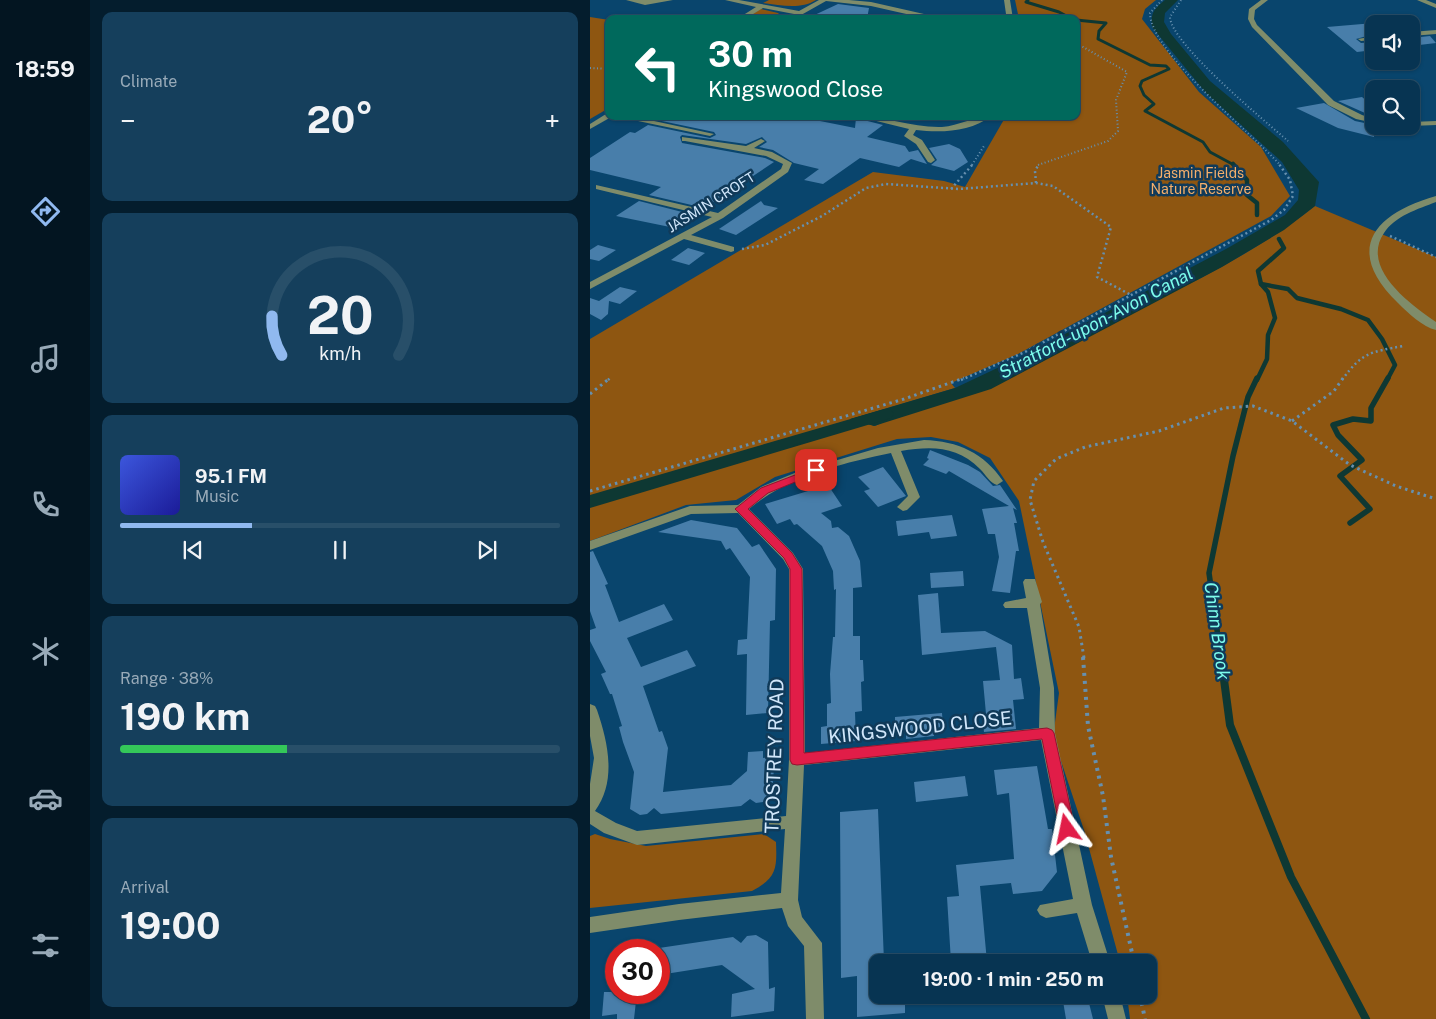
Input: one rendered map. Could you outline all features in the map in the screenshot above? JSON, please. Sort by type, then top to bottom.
[{"type":"street","points":[[629,0],[645,2],[670,0]]},
{"type":"street","points":[[728,0],[800,13]]},
{"type":"street","points":[[797,15],[824,0]]},
{"type":"street","points":[[828,0],[871,4],[911,15]]},
{"type":"street","points":[[1006,0],[1010,15]]},
{"type":"street","points":[[1265,0],[1252,9],[1251,19],[1254,26],[1331,103],[1365,119]]},
{"type":"street","points":[[1420,0],[1436,6]]},
{"type":"street","points":[[747,15],[762,6]]},
{"type":"street","points":[[1420,33],[1436,32]]},
{"type":"street","points":[[1361,40],[1365,39]]},
{"type":"street","points":[[590,127],[605,118]]},
{"type":"street","points":[[638,120],[710,134]]},
{"type":"street","points":[[880,120],[926,129],[963,126],[977,120]]},
{"type":"street","points":[[1420,124],[1436,123]]},
{"type":"street","points":[[914,127],[908,136],[920,142],[932,160]]},
{"type":"street","points":[[686,139],[747,149]]},
{"type":"street","name":"JASMIN CROFT","points":[[747,149],[761,141]]},
{"type":"street","name":"JASMIN CROFT","points":[[590,286],[720,216],[785,170],[788,163],[782,158],[747,149]]},
{"type":"street","points":[[598,187],[720,216]]},
{"type":"street","points":[[1436,198],[1396,217],[1380,232],[1374,245],[1373,262],[1376,271],[1396,298],[1436,327]]},
{"type":"street","points":[[684,236],[731,249]]},
{"type":"street","points":[[590,546],[690,510],[741,509],[764,490],[816,470],[894,448],[940,444],[962,451],[985,464],[997,481]]},
{"type":"street","points":[[894,448],[914,496],[903,507]]},
{"type":"street","name":"TROSTREY ROAD","points":[[741,509],[788,556],[796,569],[797,760],[789,900],[794,921],[813,943],[816,1019]]},
{"type":"street","points":[[1030,582],[1035,602],[1047,688],[1047,733],[1083,905],[1099,954]]},
{"type":"street","points":[[1010,605],[1035,602]]},
{"type":"street","points":[[590,710],[598,735],[603,768],[590,806]]},
{"type":"street","name":"KINGSWOOD CLOSE","points":[[797,760],[1047,733]]},
{"type":"street","points":[[590,816],[610,828],[637,838],[792,822]]},
{"type":"street","points":[[590,925],[679,912],[789,900]]},
{"type":"street","points":[[1046,910],[1083,905]]},
{"type":"street","points":[[1113,1004],[1117,1019]]},
{"type":"path","points":[[590,491],[949,385],[1003,363],[1268,223],[1281,213],[1290,201],[1294,190],[1288,179],[1263,146],[1204,92],[1152,28],[1150,13],[1162,0]]},
{"type":"path","points":[[1181,0],[1172,12],[1170,21],[1175,33],[1215,74],[1288,141]]},
{"type":"path","points":[[1036,183],[1035,171],[1039,164],[1108,142],[1118,132],[1115,117],[1117,88],[1127,72],[1080,45]]},
{"type":"path","points":[[590,68],[605,69]]},
{"type":"path","points":[[951,189],[976,162],[984,146]]},
{"type":"path","points":[[731,249],[750,249],[765,245],[822,216],[866,188],[886,184],[951,189],[1036,183],[1053,186],[1111,227],[1097,277],[1132,295]]},
{"type":"path","points":[[1380,232],[1436,257]]},
{"type":"path","points":[[1292,421],[1334,391],[1353,364],[1368,353],[1403,346]]},
{"type":"path","points":[[590,394],[610,378]]},
{"type":"path","points":[[1132,954],[1088,726],[1085,668],[1079,627],[1043,542],[1030,500],[1034,481],[1056,459],[1086,447],[1159,430],[1224,408],[1253,406],[1292,421],[1350,464],[1396,486],[1436,499]]},
{"type":"path","points":[[1142,1004],[1145,1019]]},
{"type":"green space","points":[[769,0],[816,0],[797,6],[763,3]]},
{"type":"green space","name":"Jasmin Fields Nature Reserve","points":[[1015,0],[1156,0],[1145,9],[1142,19],[1199,92],[1261,147],[1290,196],[1271,216],[1018,354],[951,383],[955,388],[851,419],[875,426],[1136,310],[1228,263],[1287,227],[1315,206],[1436,257],[1436,1019],[1130,1019],[1128,1004],[1157,1004],[1157,954],[1118,954],[1084,830],[1053,737],[1059,693],[1019,501],[990,458],[958,442],[931,437],[897,439],[775,477],[736,500],[686,505],[590,541],[590,339],[873,172],[944,181],[965,187],[1004,120],[1080,120],[1080,15],[1018,15]]},
{"type":"green space","points":[[761,9],[780,15],[751,15]]},
{"type":"green space","points":[[590,17],[605,19],[605,110],[590,119]]},
{"type":"green space","points":[[595,834],[646,846],[764,834],[776,842],[775,866],[771,877],[752,891],[590,908],[590,836]]},
{"type":"water","points":[[1165,0],[1178,0],[1165,13],[1164,22],[1171,34],[1210,81],[1283,142],[1319,182],[1315,206],[1284,230],[1222,267],[991,389],[874,426],[850,419],[955,388],[1025,355],[1226,249],[1285,215],[1298,200],[1299,190],[1282,162],[1206,93],[1152,27],[1154,11]]},
{"type":"building","points":[[838,4],[869,8],[868,15],[815,15]]},
{"type":"building","points":[[1365,24],[1365,36],[1356,39],[1361,43],[1365,43],[1365,51],[1357,52],[1327,27]]},
{"type":"building","points":[[1430,36],[1436,43],[1420,45],[1420,37]]},
{"type":"building","points":[[1362,97],[1365,100],[1365,113],[1338,101]]},
{"type":"building","points":[[1324,103],[1355,121],[1365,123],[1365,135],[1338,128],[1296,108]]},
{"type":"building","points":[[657,120],[815,120],[855,128],[856,120],[864,120],[883,125],[867,137],[905,146],[909,152],[918,150],[927,164],[911,159],[899,167],[860,158],[823,184],[804,180],[819,169],[794,163],[773,150],[759,147],[767,142],[762,137],[746,144],[682,135],[680,137],[682,143],[765,158],[774,162],[714,202],[708,201],[700,207],[649,195],[661,187],[590,170],[590,158],[630,132],[635,133],[648,125],[710,138],[716,135],[714,132]]},
{"type":"building","points":[[949,144],[960,149],[968,162],[954,171],[931,165],[937,160],[929,148]]},
{"type":"building","points":[[639,201],[690,214],[670,227],[616,216]]},
{"type":"building","points":[[761,201],[764,205],[778,208],[736,235],[719,229]]},
{"type":"building","points":[[598,245],[616,250],[599,261],[590,259],[590,250]]},
{"type":"building","points":[[688,248],[705,253],[689,265],[671,260]]},
{"type":"building","points":[[620,287],[637,291],[620,304],[609,301],[608,314],[601,320],[590,314],[590,298],[599,301]]},
{"type":"building","points":[[930,450],[968,465],[980,472],[993,486],[1000,485],[1017,510],[1013,508],[1017,523],[1014,523],[1019,551],[1016,551],[1010,593],[992,591],[999,557],[995,534],[988,534],[982,509],[1009,506],[949,471],[946,474],[923,465],[929,459],[927,458]]},
{"type":"building","points":[[883,467],[906,496],[878,507],[864,491],[870,489],[858,477]]},
{"type":"building","points":[[828,485],[842,506],[821,513],[831,521],[832,528],[838,527],[849,536],[860,561],[862,587],[853,588],[853,636],[860,636],[860,660],[863,660],[864,681],[861,682],[862,711],[855,712],[856,741],[821,744],[821,727],[827,726],[827,704],[831,703],[830,674],[833,637],[835,637],[836,589],[834,590],[833,571],[822,546],[797,524],[794,525],[790,519],[777,524],[765,504]]},
{"type":"building","points":[[952,515],[957,536],[931,539],[929,532],[898,536],[896,521]]},
{"type":"building","points":[[691,520],[737,528],[752,547],[759,544],[776,569],[775,620],[770,621],[768,713],[746,715],[747,654],[737,655],[738,640],[747,639],[750,577],[730,548],[726,550],[721,541],[658,532]]},
{"type":"building","points":[[593,551],[608,584],[605,585],[619,622],[664,604],[673,620],[627,638],[641,667],[687,650],[696,666],[643,686],[659,732],[662,731],[668,748],[663,792],[731,785],[747,771],[748,752],[763,751],[763,758],[775,756],[772,792],[763,802],[756,803],[750,799],[741,806],[661,814],[654,808],[647,814],[640,815],[630,809],[634,772],[623,742],[619,727],[622,726],[612,694],[610,694],[601,674],[606,672],[590,641],[590,630],[596,628],[590,611],[590,552]]},
{"type":"building","points":[[963,571],[964,586],[931,588],[930,573]]},
{"type":"building","points":[[938,593],[941,633],[985,631],[1012,645],[1014,679],[1021,678],[1024,699],[1013,700],[1016,729],[984,732],[982,714],[986,714],[983,681],[1000,680],[996,647],[922,655],[918,595]]},
{"type":"building","points":[[942,713],[943,727],[934,728],[934,736],[906,739],[906,731],[895,731],[895,717]]},
{"type":"building","points":[[1037,766],[1048,829],[1052,829],[1057,872],[1042,891],[1013,894],[1011,883],[980,886],[986,954],[951,954],[947,897],[959,896],[956,865],[1014,859],[1009,793],[997,795],[994,770]]},
{"type":"building","points":[[965,776],[968,796],[916,802],[914,782]]},
{"type":"building","points":[[878,809],[884,954],[869,954],[869,1004],[905,1004],[905,1013],[857,1017],[857,976],[841,978],[840,812]]},
{"type":"building","points":[[756,935],[768,942],[769,989],[775,987],[774,1011],[731,1017],[732,994],[755,989],[722,965],[670,973],[670,946],[733,937],[741,943],[747,936]]},
{"type":"building","points":[[604,992],[605,1004],[636,1004],[634,1019],[617,1019],[617,1014],[602,1016]]},
{"type":"building","points":[[1064,1004],[1089,1004],[1093,1019],[1066,1019]]},
{"type":"waterway","name":"Chinn Brook","points":[[1028,0],[1026,2],[1065,15]]},
{"type":"waterway","name":"Chinn Brook","points":[[1080,20],[1106,23],[1099,31],[1098,39],[1150,65],[1166,66],[1169,69],[1142,81],[1140,86],[1144,95],[1154,104],[1145,111],[1203,142],[1210,152],[1234,165]]},
{"type":"waterway","name":"Chinn Brook","points":[[1234,165],[1247,180],[1247,195],[1257,203],[1257,215]]},
{"type":"waterway","name":"Chinn Brook","points":[[1261,284],[1258,271],[1284,248],[1279,239]]},
{"type":"waterway","name":"Chinn Brook","points":[[1257,380],[1267,359],[1268,335],[1275,318],[1268,292],[1261,284]]},
{"type":"waterway","points":[[1261,284],[1288,289],[1297,298],[1341,309],[1368,320],[1382,339],[1395,365],[1387,380]]},
{"type":"waterway","name":"Chinn Brook","points":[[1221,658],[1209,573],[1233,456],[1248,397],[1257,378]]},
{"type":"waterway","points":[[1350,523],[1370,509],[1340,476],[1362,460],[1338,435],[1333,425],[1353,419],[1371,421],[1371,408],[1388,378]]},
{"type":"waterway","name":"Stratford-upon-Avon Canal","points":[[590,502],[885,414]]},
{"type":"waterway","name":"Chinn Brook","points":[[1221,657],[1230,725],[1291,877],[1366,1019]]},
{"type":"route","points":[[816,470],[764,490],[741,509],[751,522],[788,556],[796,569],[797,760],[1047,733],[1067,829]]}]
